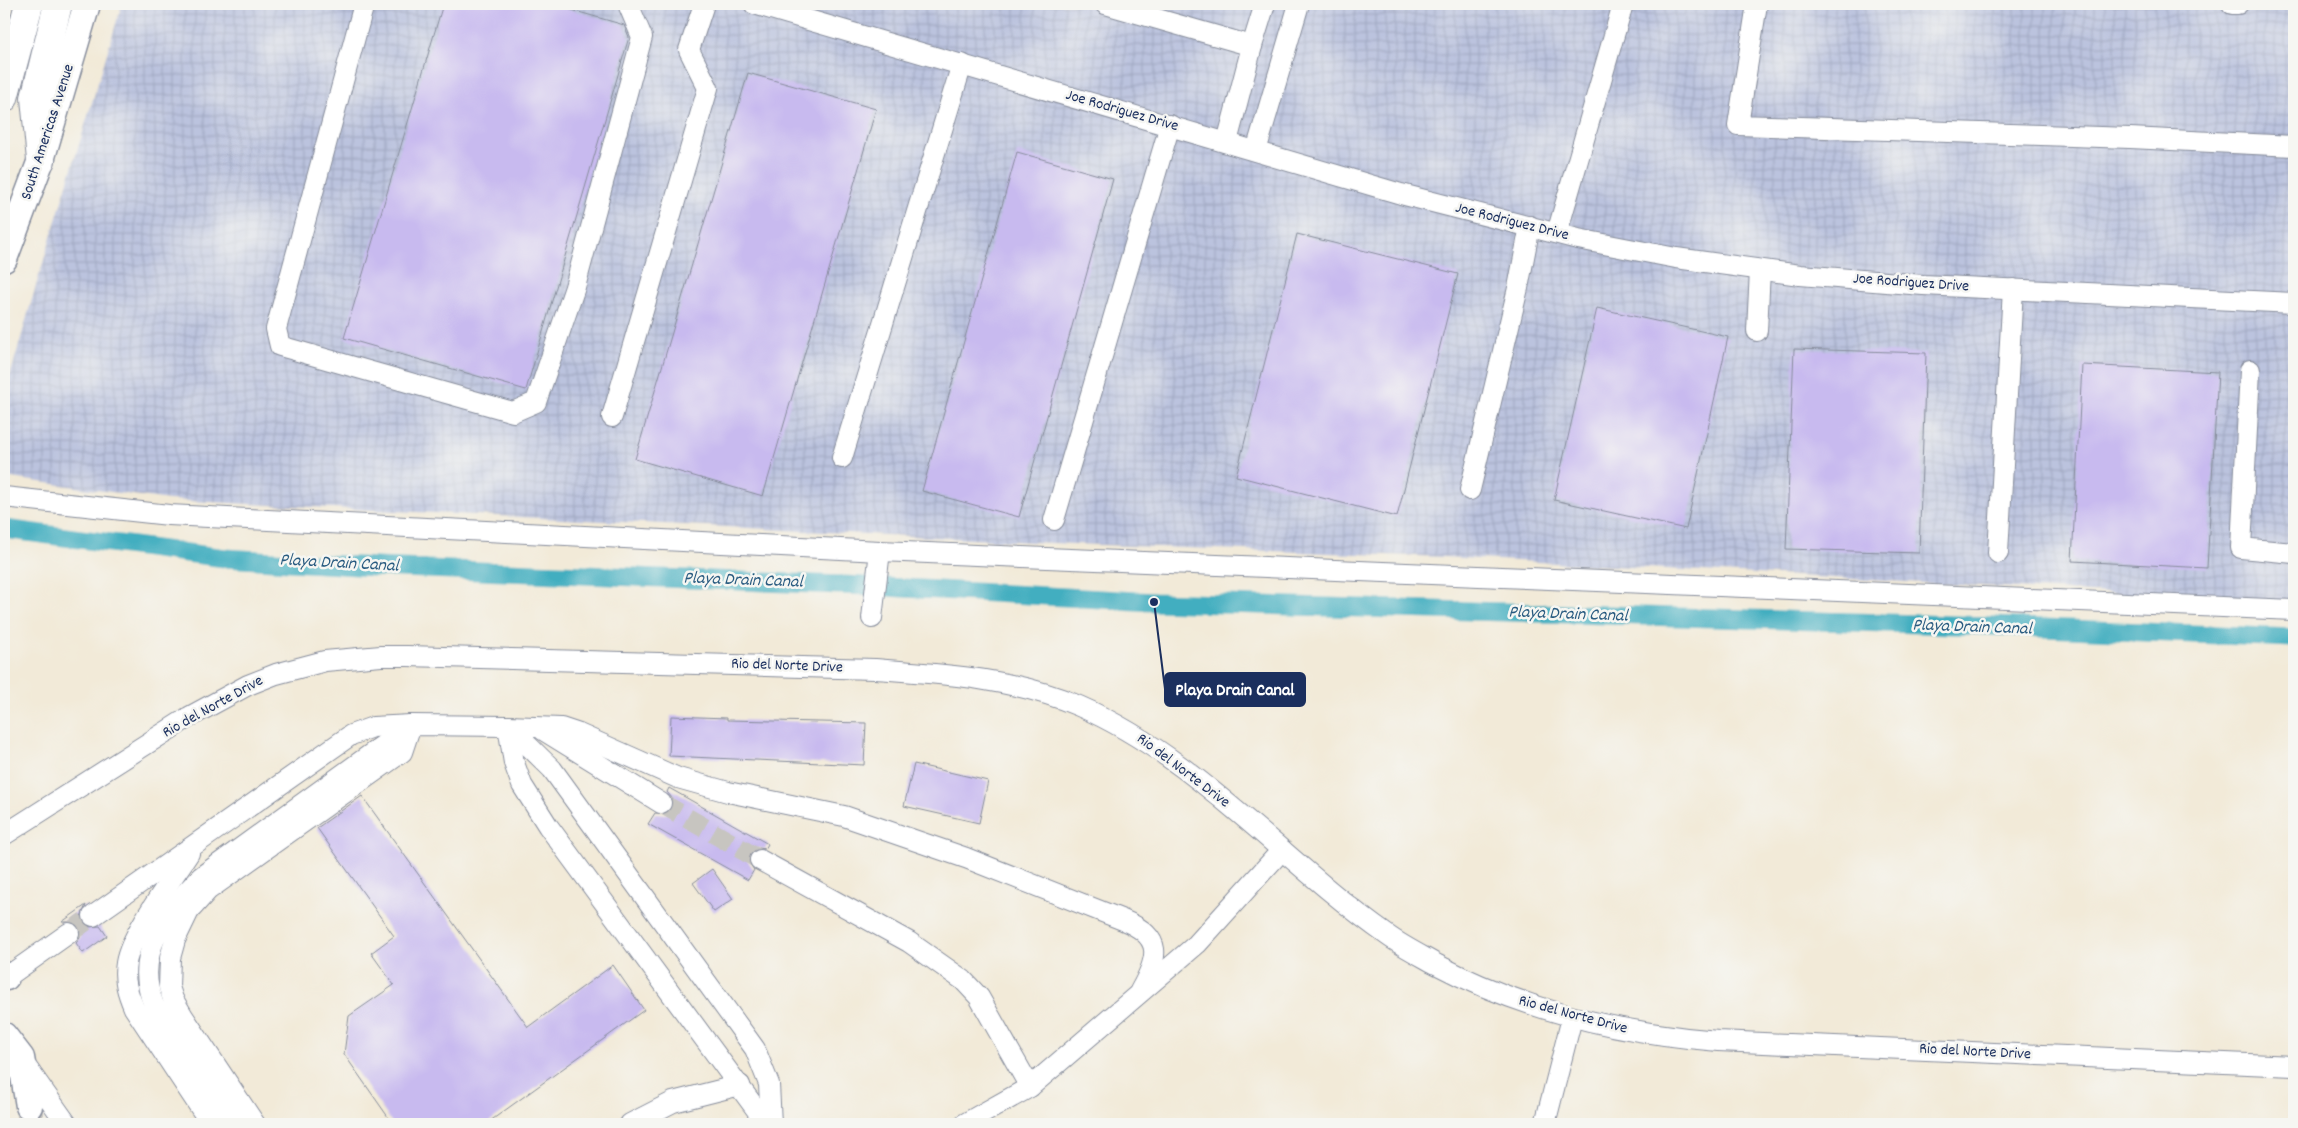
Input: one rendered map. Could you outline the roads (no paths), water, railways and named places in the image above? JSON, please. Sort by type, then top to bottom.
[{"type":"highway","points":[[4,98],[28,4]]},
{"type":"highway","points":[[41,160],[35,98],[58,4]]},
{"type":"main road","name":"South Americas Avenue","points":[[4,259],[41,160],[87,4]]},
{"type":"main road","points":[[4,1036],[21,1058],[29,1106]]},
{"type":"street","points":[[364,4],[276,329],[280,346],[513,412],[536,402],[575,287],[642,37],[628,4]]},
{"type":"street","points":[[612,417],[708,88],[689,50],[704,4]]},
{"type":"street","name":"Joe Rodriguez Drive","points":[[754,4],[794,9],[962,64],[1401,194],[1557,233],[1676,258],[1800,275],[1913,284],[2294,303]]},
{"type":"street","points":[[1105,4],[1252,46]]},
{"type":"street","points":[[1227,142],[1264,4]]},
{"type":"street","points":[[1256,151],[1299,4]]},
{"type":"street","points":[[1557,233],[1623,4]]},
{"type":"street","points":[[1757,4],[1738,125],[2130,138],[2294,146]]},
{"type":"street","points":[[2232,4],[2238,4]]},
{"type":"street","points":[[842,458],[962,64]]},
{"type":"street","points":[[1054,520],[1170,125]]},
{"type":"street","points":[[1470,490],[1518,288],[1530,226]]},
{"type":"street","points":[[1757,331],[1760,270]]},
{"type":"street","points":[[1998,553],[2013,289]]},
{"type":"street","points":[[2250,370],[2241,548],[2294,553]]},
{"type":"street","points":[[4,497],[169,514],[880,551],[2294,610]]},
{"type":"street","points":[[873,609],[880,551]]},
{"type":"street","name":"Rio del Norte Drive","points":[[4,835],[189,717],[248,685],[276,674],[326,661],[398,656],[875,669],[952,675],[1019,686],[1077,705],[1132,732],[1157,748],[1388,936],[1466,979],[1513,1000],[1572,1018],[1654,1034],[1718,1040],[2294,1066]]},
{"type":"street","points":[[233,1124],[154,1005],[148,992],[147,977],[152,944],[185,892],[202,876],[411,725]]},
{"type":"street","points":[[256,1124],[173,999],[168,974],[175,940],[189,911],[208,890],[402,752],[411,725]]},
{"type":"street","points":[[93,916],[351,735],[373,727],[411,725],[537,726],[560,728],[579,734],[658,770],[709,787],[844,816],[966,858],[1138,926],[1147,934],[1154,950],[1149,974],[1140,991]]},
{"type":"street","points":[[508,726],[514,763],[522,785],[548,826],[767,1124]]},
{"type":"street","points":[[508,726],[552,769],[755,1049],[769,1084],[771,1124]]},
{"type":"street","points":[[537,726],[661,803]]},
{"type":"street","points":[[194,845],[130,948],[125,980],[128,995],[134,1008],[212,1124]]},
{"type":"street","points":[[964,1124],[1030,1087],[1197,944],[1282,850]]},
{"type":"street","points":[[760,860],[909,942],[963,980],[979,997],[1030,1087]]},
{"type":"street","points":[[4,977],[69,933]]},
{"type":"street","points":[[1545,1124],[1572,1018]]},
{"type":"street","points":[[21,1058],[67,1124]]},
{"type":"street","points":[[630,1124],[673,1102],[740,1085]]},
{"type":"waterway","name":"Playa Drain Canal","points":[[4,529],[225,558],[375,567],[868,586],[1154,602],[1991,626],[2294,638]]},
{"type":"tunnel","points":[[661,803],[760,860]]},
{"type":"tunnel","points":[[69,933],[93,916]]},
{"type":"tunnel","points":[[29,1106],[31,1124]]},
{"type":"place","name":"Playa Drain Canal","points":[[1154,602]]}]
